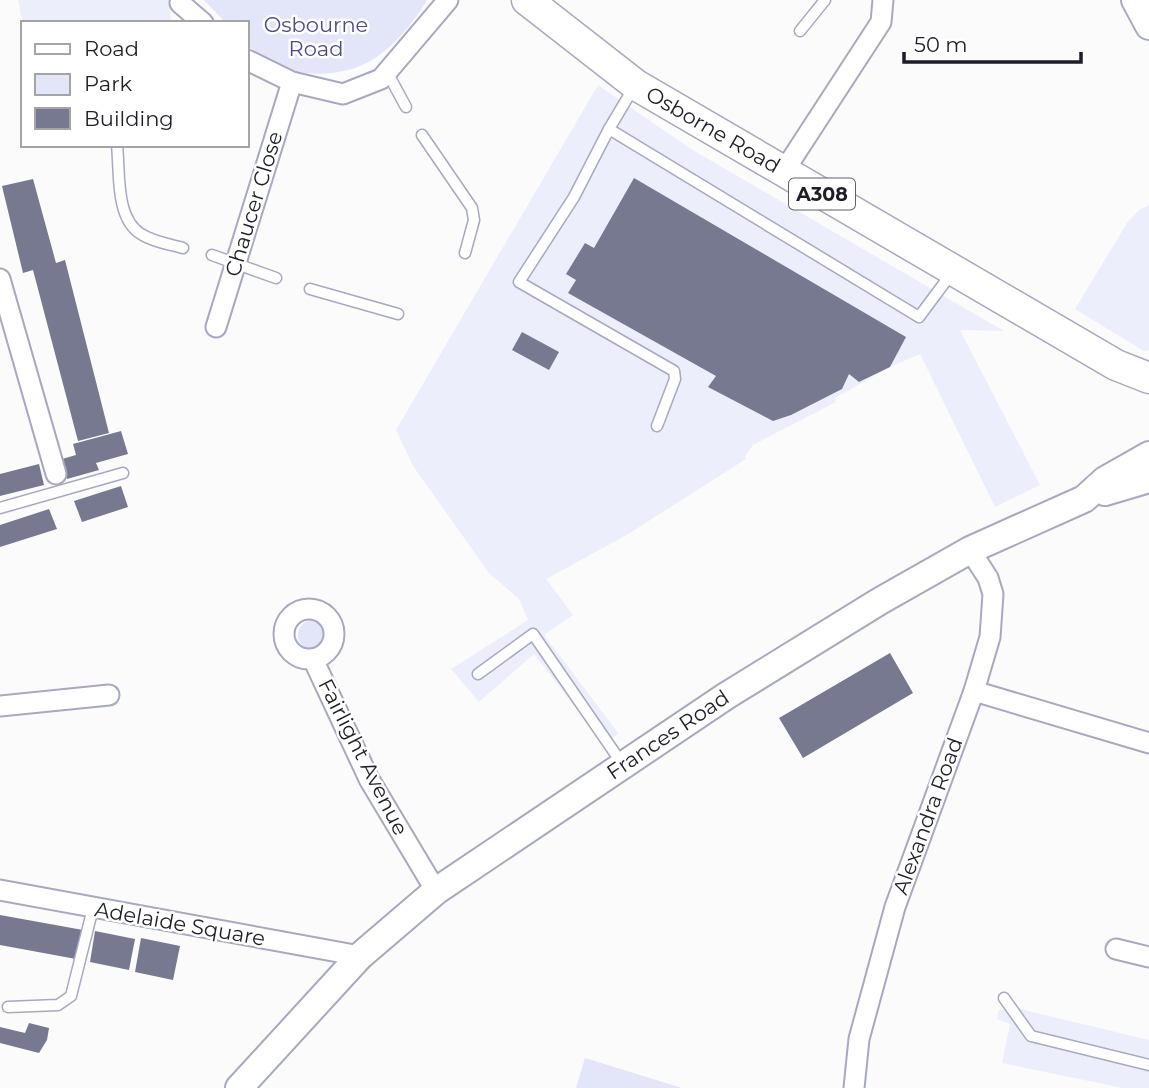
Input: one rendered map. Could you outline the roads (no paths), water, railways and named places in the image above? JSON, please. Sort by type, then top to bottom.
[{"type":"main road","name":"Osborne Road","points":[[527,0],[636,85],[1142,380]]},
{"type":"main road","points":[[1135,0],[1149,26]]},
{"type":"main road","name":"Frances Road","points":[[239,1088],[360,956],[436,891],[726,696],[880,601],[970,550],[1083,499],[1105,480],[1149,455]]},
{"type":"main road","points":[[1083,499],[1149,479]]},
{"type":"street","points":[[248,60],[292,82],[344,94],[381,79],[448,0]]},
{"type":"street","points":[[784,171],[881,22],[883,0]]},
{"type":"street","points":[[179,2],[201,21]]},
{"type":"street","name":"Chaucer Close","points":[[216,327],[292,82]]},
{"type":"street","points":[[0,279],[57,482]]},
{"type":"street","name":"Alexandra Road","points":[[854,1088],[859,1039],[895,907],[974,691],[990,638],[993,594],[988,578],[970,550]]},
{"type":"street","name":"Fairlight Avenue","points":[[313,659],[369,779],[436,891]]},
{"type":"street","points":[[974,691],[1149,743]]},
{"type":"street","points":[[0,706],[109,695]]},
{"type":"street","name":"Adelaide Square","points":[[0,890],[360,956]]},
{"type":"street","points":[[1116,949],[1149,957]]},
{"type":"lane","points":[[800,31],[825,0]]},
{"type":"lane","points":[[387,71],[406,107]]},
{"type":"lane","points":[[636,85],[609,129],[574,197],[519,282],[674,371],[675,379],[657,426]]},
{"type":"lane","points":[[609,129],[919,317],[953,271]]},
{"type":"lane","points":[[422,135],[472,208],[474,220],[465,253]]},
{"type":"lane","points":[[117,147],[123,209],[131,226],[155,240],[183,248]]},
{"type":"lane","points":[[212,255],[276,278]]},
{"type":"lane","points":[[310,289],[398,314]]},
{"type":"lane","points":[[0,508],[57,482],[123,473]]},
{"type":"lane","points":[[478,674],[533,634],[623,765]]},
{"type":"lane","points":[[8,1007],[58,1005],[71,996],[93,908]]},
{"type":"lane","points":[[1004,998],[1031,1036],[1149,1066]]},
{"type":"park label","name":"Osbourne Road","points":[[316,37]]}]
